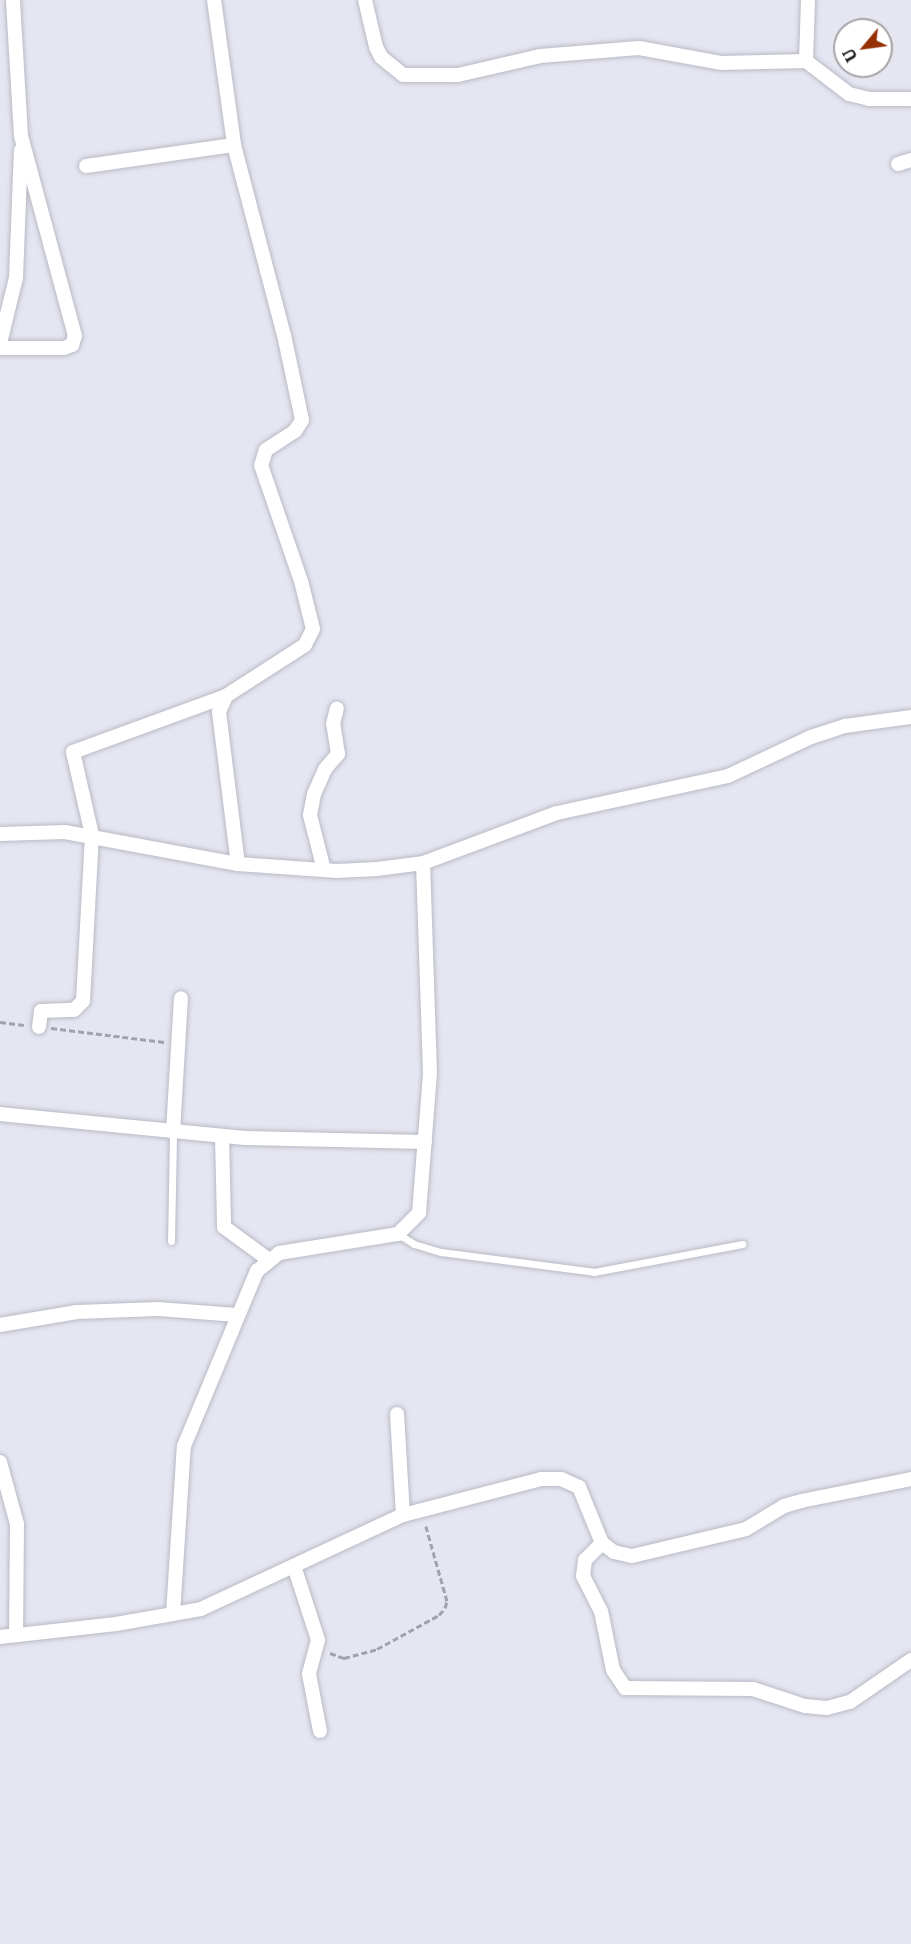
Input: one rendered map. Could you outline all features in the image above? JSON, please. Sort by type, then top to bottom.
[{"type":"street","points":[[13,0],[21,136],[0,345],[64,348],[72,345],[75,336],[21,136]]},
{"type":"street","points":[[39,1027],[41,1011],[74,1010],[83,1001],[92,835],[75,749],[226,696],[304,645],[313,629],[301,581],[261,465],[266,450],[295,431],[302,420],[284,335],[234,145],[214,0]]},
{"type":"street","points":[[365,0],[376,47],[381,57],[403,75],[458,75],[540,56],[612,53],[639,48],[721,63],[806,61],[849,94],[869,99],[911,99]]},
{"type":"street","points":[[806,61],[808,0]]},
{"type":"street","points":[[86,166],[234,145]]},
{"type":"street","points":[[226,696],[219,720],[238,864]]},
{"type":"street","points":[[324,870],[310,815],[314,794],[325,769],[338,754],[333,732],[337,708]]},
{"type":"street","points":[[0,834],[46,831],[92,835],[238,864],[324,870],[377,869],[423,863],[556,813],[728,776],[811,737],[845,726],[911,717]]},
{"type":"street","points":[[172,1614],[184,1446],[257,1271],[279,1253],[398,1234],[418,1213],[430,1073],[423,863]]},
{"type":"street","points":[[172,1132],[180,998]]},
{"type":"street","points":[[0,1114],[172,1132],[315,1143],[424,1142]]},
{"type":"street","points":[[222,1136],[224,1227],[268,1260]]},
{"type":"street","points":[[0,1325],[77,1312],[196,1310],[237,1315]]},
{"type":"street","points":[[398,1414],[403,1515]]},
{"type":"street","points":[[0,1462],[17,1524],[16,1633]]},
{"type":"street","points":[[0,1637],[16,1633],[172,1614],[226,1600],[403,1515],[541,1479],[561,1479],[579,1487],[602,1543],[614,1552],[651,1554],[746,1529],[784,1506],[911,1479]]},
{"type":"street","points":[[602,1543],[585,1560],[583,1576],[601,1611],[613,1670],[626,1688],[753,1689],[805,1706],[827,1708],[850,1702],[911,1660]]},
{"type":"street","points":[[294,1566],[318,1640],[309,1674],[320,1731]]},
{"type":"lane","points":[[171,1241],[172,1132]]},
{"type":"lane","points":[[398,1234],[414,1244],[441,1252],[594,1272],[742,1244]]},
{"type":"path","points":[[0,1022],[178,1044]]},
{"type":"path","points":[[318,1640],[331,1654],[344,1659],[377,1649],[439,1615],[445,1608],[447,1600],[421,1510]]}]
